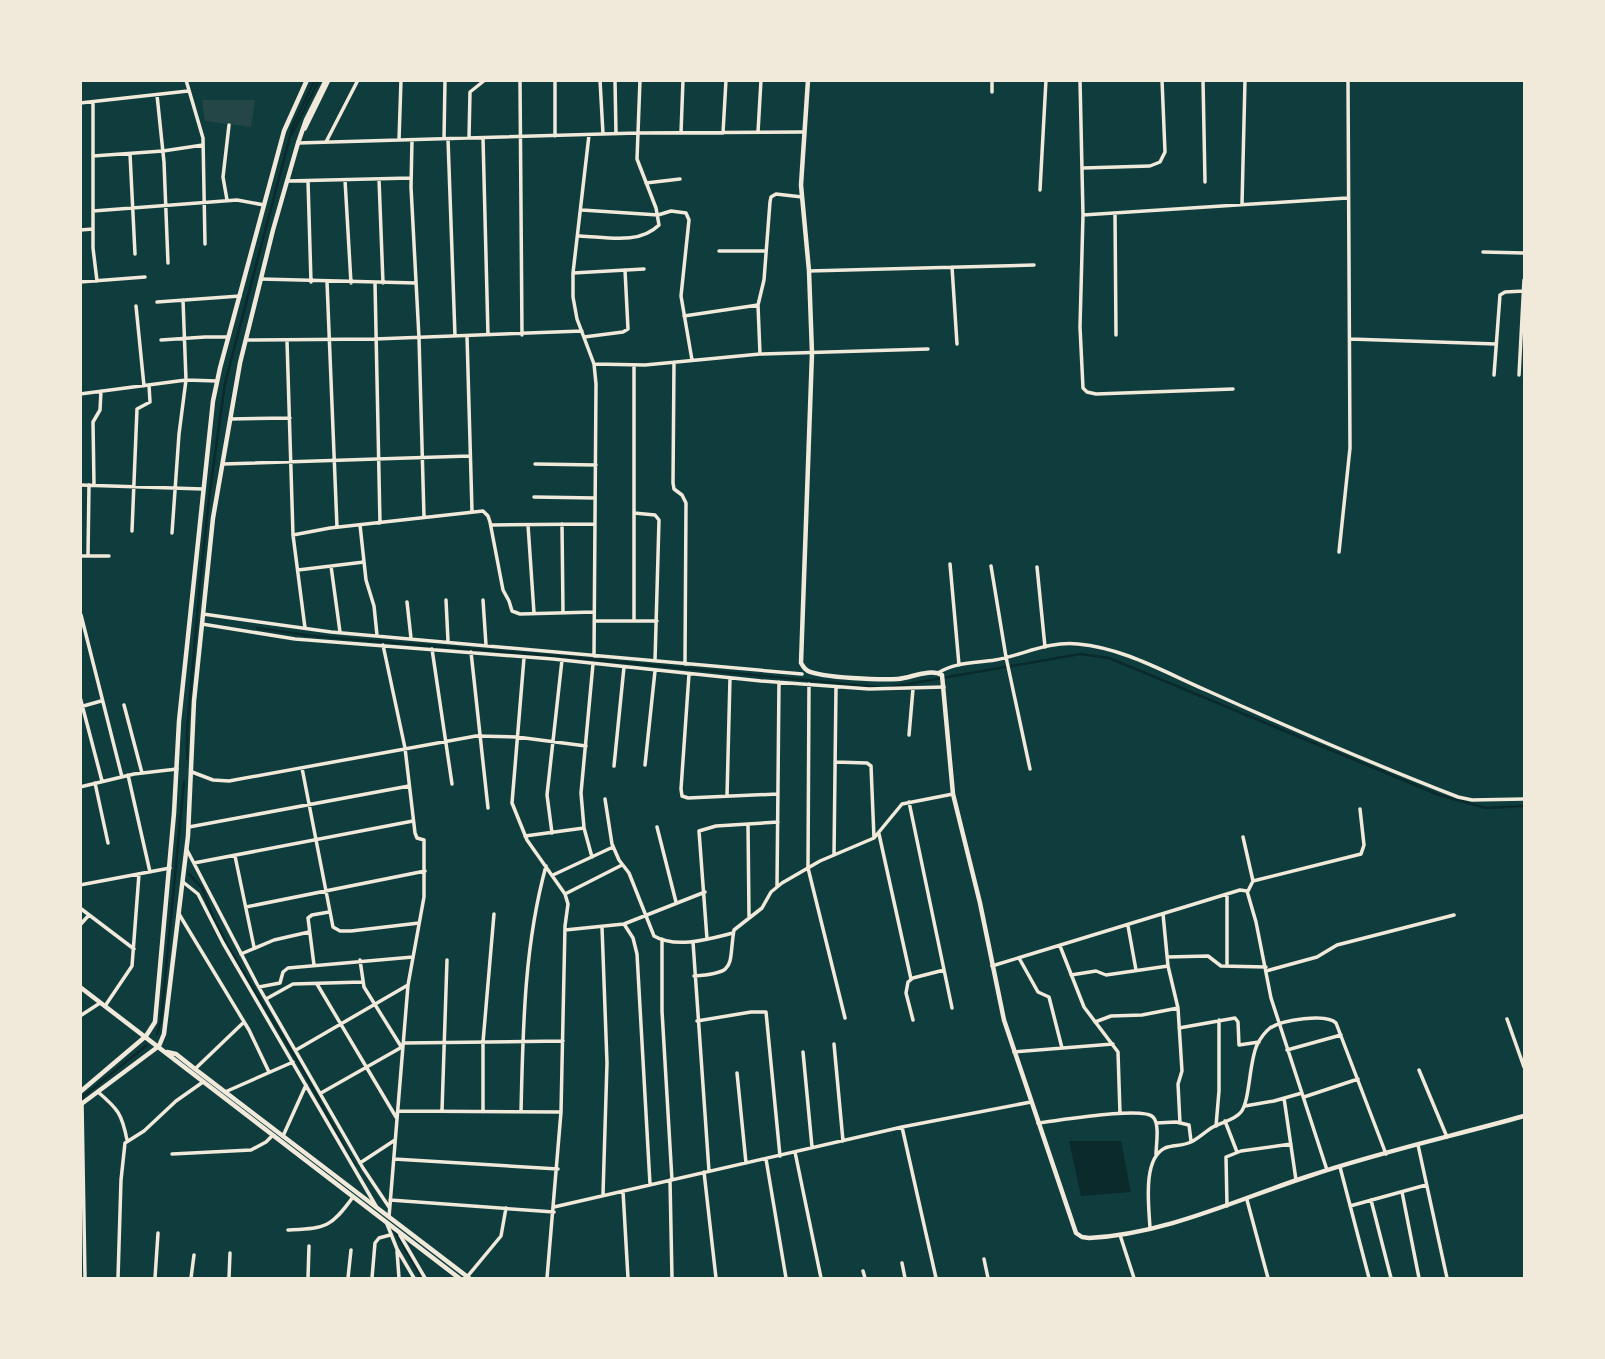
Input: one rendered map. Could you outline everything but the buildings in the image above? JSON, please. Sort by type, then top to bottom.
[{"type":"street","points":[[186,80],[203,145],[205,244]]},
{"type":"street","points":[[80,1092],[146,1036],[155,1022],[170,868],[179,721],[217,381],[284,131],[307,80]]},
{"type":"street","points":[[85,1279],[81,1105],[159,1046],[167,1016],[189,827],[194,701],[213,518],[222,464],[246,340],[286,181],[306,120],[327,80]]},
{"type":"street","points":[[326,142],[358,80]]},
{"type":"street","points":[[399,140],[401,80]]},
{"type":"street","points":[[444,80],[455,337]]},
{"type":"street","points":[[469,138],[470,92],[485,80]]},
{"type":"street","points":[[520,80],[522,335]]},
{"type":"street","points":[[555,80],[555,136]]},
{"type":"street","points":[[600,80],[604,135]]},
{"type":"street","points":[[615,80],[616,134]]},
{"type":"street","points":[[579,236],[643,237],[659,225],[658,215],[637,159],[640,80]]},
{"type":"street","points":[[681,133],[683,80]]},
{"type":"street","points":[[723,133],[726,80]]},
{"type":"street","points":[[758,132],[761,80]]},
{"type":"street","points":[[801,682],[812,353],[810,271],[802,197],[803,132],[808,80]]},
{"type":"street","points":[[992,80],[992,92]]},
{"type":"street","points":[[1040,190],[1046,80]]},
{"type":"street","points":[[1080,80],[1083,168],[1080,327],[1085,390],[1096,394],[1233,390]]},
{"type":"street","points":[[1083,168],[1150,166],[1160,162],[1165,152],[1162,80]]},
{"type":"street","points":[[1203,80],[1205,182]]},
{"type":"street","points":[[1242,205],[1245,80]]},
{"type":"street","points":[[1339,552],[1350,448],[1348,80]]},
{"type":"street","points":[[80,103],[188,91]]},
{"type":"street","points":[[157,95],[163,151],[168,263]]},
{"type":"street","points":[[93,102],[93,229],[97,281]]},
{"type":"street","points":[[228,201],[223,177],[229,125]]},
{"type":"street","points":[[298,143],[637,133],[803,132]]},
{"type":"street","points":[[589,135],[573,273],[573,297],[594,364],[594,656]]},
{"type":"street","points":[[483,138],[488,336]]},
{"type":"street","points":[[412,140],[411,178],[424,517]]},
{"type":"street","points":[[93,156],[203,145]]},
{"type":"street","points":[[130,154],[135,254]]},
{"type":"street","points":[[286,181],[411,178]]},
{"type":"street","points":[[379,179],[383,283]]},
{"type":"street","points":[[646,183],[680,179]]},
{"type":"street","points":[[345,180],[351,283]]},
{"type":"street","points":[[308,181],[311,282]]},
{"type":"street","points":[[760,355],[758,305],[764,280],[771,197],[776,194],[802,197]]},
{"type":"street","points":[[1083,215],[1347,198]]},
{"type":"street","points":[[93,211],[228,201],[264,205]]},
{"type":"street","points":[[582,210],[658,215],[686,213],[689,220],[681,288],[692,360]]},
{"type":"street","points":[[1115,214],[1115,335]]},
{"type":"street","points":[[80,230],[93,229]]},
{"type":"street","points":[[719,251],[765,251]]},
{"type":"street","points":[[1483,252],[1524,253]]},
{"type":"street","points":[[810,271],[1034,265]]},
{"type":"street","points":[[952,267],[957,344]]},
{"type":"street","points":[[573,273],[644,269]]},
{"type":"street","points":[[584,337],[624,332],[628,329],[625,270]]},
{"type":"street","points":[[80,282],[145,277]]},
{"type":"street","points":[[261,279],[416,283]]},
{"type":"street","points":[[1519,375],[1524,280]]},
{"type":"street","points":[[327,282],[337,527]]},
{"type":"street","points":[[375,283],[380,523]]},
{"type":"street","points":[[1494,375],[1500,295],[1524,290]]},
{"type":"street","points":[[157,302],[240,296]]},
{"type":"street","points":[[172,533],[179,434],[187,380],[183,300]]},
{"type":"street","points":[[684,316],[758,305]]},
{"type":"street","points":[[132,531],[137,409],[150,402],[136,306]]},
{"type":"street","points":[[246,340],[419,338],[582,331]]},
{"type":"street","points":[[467,336],[472,511]]},
{"type":"street","points":[[160,340],[228,337]]},
{"type":"street","points":[[1350,339],[1496,344]]},
{"type":"street","points":[[287,341],[293,535],[305,628]]},
{"type":"street","points":[[594,364],[634,365],[760,355],[928,349]]},
{"type":"street","points":[[674,362],[673,484],[686,503],[685,664]]},
{"type":"street","points":[[634,365],[634,621]]},
{"type":"street","points":[[80,394],[187,380],[217,381]]},
{"type":"street","points":[[88,556],[93,422],[100,410],[101,391]]},
{"type":"street","points":[[230,419],[290,418]]},
{"type":"street","points":[[222,464],[469,456]]},
{"type":"street","points":[[535,464],[596,465]]},
{"type":"street","points":[[80,485],[203,489]]},
{"type":"street","points":[[534,497],[595,498]]},
{"type":"street","points":[[293,535],[337,527],[472,511],[486,512],[491,525],[503,590],[512,611],[594,612]]},
{"type":"street","points":[[634,513],[655,515],[659,520],[656,661]]},
{"type":"street","points":[[528,524],[534,613]]},
{"type":"street","points":[[562,524],[563,612]]},
{"type":"street","points":[[491,525],[595,524]]},
{"type":"street","points":[[360,525],[377,635]]},
{"type":"street","points":[[80,589],[80,558],[109,556]]},
{"type":"street","points":[[298,570],[364,562]]},
{"type":"street","points":[[950,564],[959,665]]},
{"type":"street","points":[[331,566],[340,632]]},
{"type":"street","points":[[992,566],[1007,660],[1030,769]]},
{"type":"street","points":[[1037,567],[1045,647]]},
{"type":"street","points":[[446,600],[448,641]]},
{"type":"street","points":[[483,600],[486,645]]},
{"type":"street","points":[[407,602],[411,638]]},
{"type":"street","points":[[81,615],[122,777]]},
{"type":"street","points":[[203,619],[685,664],[895,679],[940,674],[948,667],[1007,660],[1045,647],[1078,644],[1097,647],[1157,666],[1280,723],[1458,797],[1472,800],[1524,799]]},
{"type":"street","points":[[203,619],[295,639],[562,660],[869,690],[944,686]]},
{"type":"street","points":[[594,621],[657,621]]},
{"type":"street","points":[[383,645],[405,748],[415,836],[424,840],[425,871],[408,985],[388,1219],[390,1235],[414,1279]]},
{"type":"street","points":[[432,649],[452,784]]},
{"type":"street","points":[[471,652],[488,808]]},
{"type":"street","points":[[524,657],[511,796],[514,812],[525,836],[553,875],[568,904],[558,1169],[547,1279]]},
{"type":"street","points":[[552,833],[547,795],[562,660]]},
{"type":"street","points":[[592,857],[584,828],[581,793],[593,664]]},
{"type":"street","points":[[614,766],[624,667]]},
{"type":"street","points":[[645,765],[655,671]]},
{"type":"street","points":[[689,674],[681,793],[684,798],[778,794]]},
{"type":"street","points":[[940,674],[944,686],[953,794],[992,965],[1014,1052],[1076,1233],[1082,1237],[1120,1235],[1150,1228],[1247,1200],[1327,1170],[1524,1116]]},
{"type":"street","points":[[727,796],[730,678]]},
{"type":"street","points":[[777,887],[779,682]]},
{"type":"street","points":[[810,684],[808,868],[845,1018]]},
{"type":"street","points":[[834,855],[836,687]]},
{"type":"street","points":[[909,735],[913,689]]},
{"type":"street","points":[[80,697],[103,781]]},
{"type":"street","points":[[82,707],[101,701]]},
{"type":"street","points":[[124,705],[142,773]]},
{"type":"street","points":[[192,772],[213,780],[229,781],[481,736],[517,737],[586,746]]},
{"type":"street","points":[[835,762],[867,763],[871,766],[874,838]]},
{"type":"street","points":[[302,768],[333,928],[340,931],[419,923]]},
{"type":"street","points":[[80,787],[128,775],[177,769]]},
{"type":"street","points":[[128,775],[150,872]]},
{"type":"street","points":[[95,783],[108,843]]},
{"type":"street","points":[[189,827],[409,786]]},
{"type":"street","points":[[694,976],[711,975],[727,968],[732,959],[733,933],[762,908],[777,887],[808,868],[874,838],[898,807],[909,802],[953,794]]},
{"type":"street","points":[[606,799],[613,847],[629,873],[654,936],[693,942],[733,933]]},
{"type":"street","points":[[909,802],[952,1008]]},
{"type":"street","points":[[1253,881],[1361,854],[1364,849],[1360,809]]},
{"type":"street","points":[[194,863],[413,821]]},
{"type":"street","points":[[708,939],[699,831],[707,827],[778,822]]},
{"type":"street","points":[[748,824],[749,917]]},
{"type":"street","points":[[657,827],[676,902]]},
{"type":"street","points":[[525,836],[584,828]]},
{"type":"street","points":[[879,834],[911,979],[906,989],[913,1020]]},
{"type":"street","points":[[1243,837],[1253,881],[1247,891],[1279,1024],[1327,1170]]},
{"type":"street","points":[[553,875],[613,847]]},
{"type":"street","points":[[187,850],[266,999],[360,1163],[389,1207]]},
{"type":"street","points":[[234,856],[254,947]]},
{"type":"street","points":[[565,894],[622,865]]},
{"type":"street","points":[[522,1112],[523,1041],[529,958],[546,866]]},
{"type":"street","points":[[80,886],[170,868]]},
{"type":"street","points":[[246,907],[425,871]]},
{"type":"street","points":[[80,1016],[102,1004],[131,970],[139,874]]},
{"type":"street","points":[[183,882],[198,894],[223,943],[377,1209]]},
{"type":"street","points":[[992,965],[1240,890],[1247,891]]},
{"type":"street","points":[[565,930],[624,924],[705,892]]},
{"type":"street","points":[[1227,894],[1227,966]]},
{"type":"street","points":[[80,908],[134,949]]},
{"type":"street","points":[[314,965],[309,933],[310,916],[329,912]]},
{"type":"street","points":[[179,914],[244,1021],[269,1072]]},
{"type":"street","points":[[483,1112],[483,1042],[494,914]]},
{"type":"street","points":[[1163,914],[1168,966],[1178,1008],[1182,1071],[1178,1084],[1180,1123]]},
{"type":"street","points":[[80,925],[89,915]]},
{"type":"street","points":[[1167,957],[1208,956],[1218,965],[1266,969],[1317,957],[1337,945],[1454,915]]},
{"type":"street","points":[[624,924],[633,938],[637,954],[650,1185]]},
{"type":"street","points":[[1128,926],[1136,970]]},
{"type":"street","points":[[602,927],[607,1063],[603,1195]]},
{"type":"street","points":[[241,954],[282,937],[309,933]]},
{"type":"street","points":[[662,939],[672,1279]]},
{"type":"street","points":[[693,942],[716,1279]]},
{"type":"street","points":[[1060,946],[1079,998],[1113,1044],[1119,1058],[1120,1113]]},
{"type":"street","points":[[259,986],[280,983],[283,972],[288,968],[413,957]]},
{"type":"street","points":[[1019,958],[1038,992],[1049,998],[1062,1048]]},
{"type":"street","points":[[360,960],[362,982],[403,1047]]},
{"type":"street","points":[[442,1111],[447,960]]},
{"type":"street","points":[[1071,975],[1096,971],[1107,975],[1168,966]]},
{"type":"street","points":[[911,979],[944,970]]},
{"type":"street","points":[[266,999],[289,985],[362,982]]},
{"type":"street","points":[[317,984],[397,1118]]},
{"type":"street","points":[[296,1050],[408,985]]},
{"type":"street","points":[[81,989],[146,1036],[353,1197],[388,1219],[468,1278],[501,1236],[506,1208]]},
{"type":"street","points":[[1095,1022],[1111,1016],[1142,1015],[1178,1008]]},
{"type":"street","points":[[697,1021],[766,1012],[780,1156]]},
{"type":"street","points":[[1156,1156],[1163,1149],[1191,1142],[1240,1114],[1245,1106],[1252,1056],[1258,1042],[1270,1028],[1279,1024],[1327,1017],[1336,1023],[1385,1154]]},
{"type":"street","points":[[1507,1019],[1524,1067]]},
{"type":"street","points":[[1179,1028],[1219,1020],[1237,1020],[1240,1046],[1258,1042]]},
{"type":"street","points":[[1216,1126],[1219,1020]]},
{"type":"street","points":[[195,1069],[244,1021]]},
{"type":"street","points":[[1287,1050],[1341,1035]]},
{"type":"street","points":[[321,1093],[403,1047],[444,1042],[563,1041]]},
{"type":"street","points":[[834,1044],[843,1141]]},
{"type":"street","points":[[1014,1052],[1113,1044]]},
{"type":"street","points":[[166,1052],[176,1054],[283,1136],[377,1209],[398,1230],[459,1279]]},
{"type":"street","points":[[803,1052],[812,1148]]},
{"type":"street","points":[[225,1092],[293,1062]]},
{"type":"street","points":[[1419,1070],[1447,1137]]},
{"type":"street","points":[[737,1073],[746,1163]]},
{"type":"street","points":[[1245,1106],[1303,1095],[1358,1079]]},
{"type":"street","points":[[127,1140],[144,1131],[176,1101],[203,1082]]},
{"type":"street","points":[[283,1136],[306,1085]]},
{"type":"street","points":[[98,1092],[118,1110],[127,1140],[121,1180],[118,1279]]},
{"type":"street","points":[[1284,1098],[1296,1180]]},
{"type":"street","points":[[390,1200],[554,1210],[603,1195],[902,1127],[1031,1102]]},
{"type":"street","points":[[398,1111],[561,1112]]},
{"type":"street","points":[[1038,1124],[1120,1113],[1146,1113],[1152,1116],[1156,1123],[1156,1156],[1149,1177],[1150,1228]]},
{"type":"street","points":[[1226,1121],[1237,1152]]},
{"type":"street","points":[[1156,1123],[1180,1123],[1191,1127],[1191,1142]]},
{"type":"street","points":[[902,1127],[936,1279]]},
{"type":"street","points":[[172,1154],[251,1150],[266,1142],[272,1135]]},
{"type":"street","points":[[360,1163],[395,1140]]},
{"type":"street","points":[[1227,1206],[1225,1160],[1229,1155],[1291,1144]]},
{"type":"street","points":[[1418,1145],[1447,1279]]},
{"type":"street","points":[[795,1152],[821,1279]]},
{"type":"street","points":[[394,1159],[558,1169]]},
{"type":"street","points":[[766,1159],[786,1279]]},
{"type":"street","points":[[1340,1167],[1369,1279]]},
{"type":"street","points":[[1350,1206],[1427,1185]]},
{"type":"street","points":[[623,1191],[628,1279]]},
{"type":"street","points":[[1402,1192],[1419,1279]]},
{"type":"street","points":[[288,1230],[326,1226],[353,1197]]},
{"type":"street","points":[[1247,1200],[1268,1279]]},
{"type":"street","points":[[1371,1200],[1391,1279]]},
{"type":"street","points":[[398,1230],[425,1279]]},
{"type":"street","points":[[155,1279],[158,1233]]},
{"type":"street","points":[[372,1279],[375,1243],[379,1238],[390,1235]]},
{"type":"street","points":[[1120,1235],[1134,1279]]},
{"type":"street","points":[[308,1279],[309,1246]]},
{"type":"street","points":[[397,1249],[399,1279]]},
{"type":"street","points":[[348,1279],[351,1250]]},
{"type":"street","points":[[229,1279],[230,1253]]},
{"type":"street","points":[[191,1279],[194,1255]]},
{"type":"street","points":[[984,1258],[988,1279]]},
{"type":"street","points":[[902,1263],[905,1279]]},
{"type":"street","points":[[863,1271],[864,1279]]},
{"type":"shaded area","points":[[202,100],[255,100],[251,127],[205,121]]},
{"type":"shaded area","points":[[1069,1141],[1121,1141],[1131,1192],[1081,1196]]},
{"type":"waterway","points":[[187,759],[187,730],[200,583],[225,383],[293,125],[315,80]]},
{"type":"waterway","points":[[292,134],[319,80]]},
{"type":"waterway","points":[[257,628],[313,636],[878,687]]},
{"type":"waterway","points":[[891,687],[1080,654],[1109,658],[1439,795],[1486,808],[1524,806]]},
{"type":"waterway","points":[[157,1034],[161,1020],[184,782]]},
{"type":"waterway","points":[[189,874],[202,888],[229,948],[301,1067],[355,1166]]},
{"type":"waterway","points":[[80,1099],[147,1045]]},
{"type":"waterway","points":[[394,1230],[422,1278]]}]
